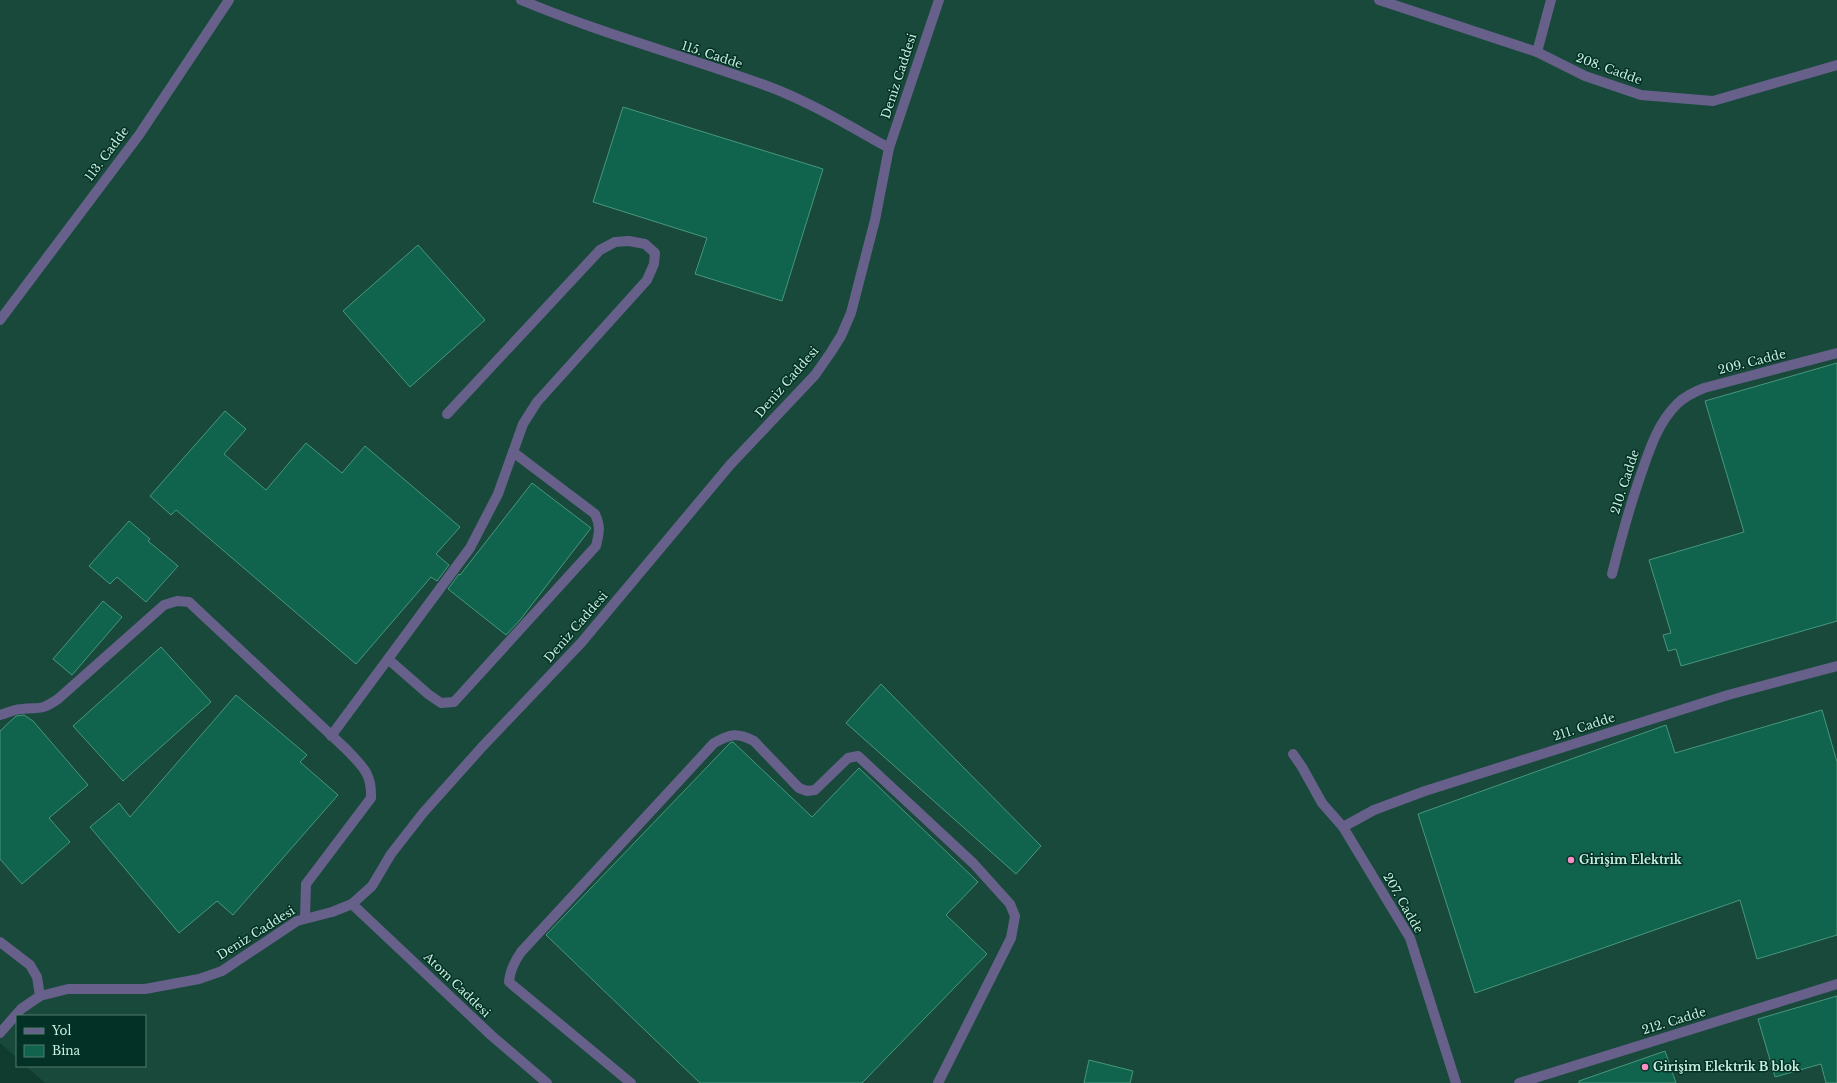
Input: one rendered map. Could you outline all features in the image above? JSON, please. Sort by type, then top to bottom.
[{"type":"street","name":"113. Cadde","points":[[0,320],[139,134],[229,0]]},
{"type":"street","name":"115. Cadde","points":[[521,0],[607,33],[772,88],[809,105],[889,148]]},
{"type":"street","name":"Deniz Caddesi","points":[[0,1033],[21,1009],[40,996],[68,989],[144,989],[199,979],[222,971],[280,931],[305,918],[332,912],[352,904],[372,886],[391,854],[423,812],[482,747],[581,643],[730,465],[815,374],[842,336],[851,313],[875,220],[889,148],[939,0]]},
{"type":"street","name":"208. Cadde","points":[[1379,0],[1537,52],[1586,76],[1641,95],[1713,100],[1837,65]]},
{"type":"street","points":[[1537,52],[1551,0]]},
{"type":"street","points":[[331,736],[470,548],[498,494],[523,424],[537,402],[647,280],[654,264],[655,253],[646,244],[629,241],[616,242],[600,250],[447,414]]},
{"type":"street","name":"209. Cadde","points":[[1677,404],[1686,397],[1704,388],[1837,353]]},
{"type":"street","name":"210. Cadde","points":[[1612,574],[1628,513],[1651,444],[1662,422],[1677,404]]},
{"type":"street","points":[[388,659],[428,694],[442,703],[454,702],[596,546],[600,532],[599,522],[595,514],[513,452]]},
{"type":"street","points":[[0,715],[21,709],[41,709],[48,706],[58,699],[164,605],[177,601],[189,602],[363,767],[372,783],[371,798],[306,884],[305,918]]},
{"type":"street","name":"211. Cadde","points":[[1343,827],[1374,810],[1426,791],[1728,695],[1837,666]]},
{"type":"street","points":[[631,1083],[509,982],[510,972],[513,962],[521,952],[714,743],[729,735],[747,737],[754,741],[799,788],[807,791],[814,790],[823,783],[848,758],[858,756],[974,864],[1010,904],[1015,916],[1011,938],[938,1083]]},
{"type":"street","name":"207. Cadde","points":[[1293,754],[1322,803],[1343,827],[1410,938],[1456,1083]]},
{"type":"street","name":"Atom Caddesi","points":[[352,904],[492,1036],[547,1083]]},
{"type":"street","points":[[0,942],[30,965],[37,977],[40,996]]},
{"type":"street","name":"212. Cadde","points":[[1519,1083],[1837,984]]},
{"type":"shaded area","points":[[0,0],[1837,0],[1837,1083],[45,1083],[27,1067],[146,1067],[146,1015],[16,1015],[16,1057],[0,1043]]},
{"type":"building","points":[[623,107],[823,169],[782,301],[695,274],[707,238],[593,202]]},
{"type":"building","points":[[418,245],[485,320],[410,387],[343,311]]},
{"type":"building","points":[[1837,363],[1837,621],[1681,666],[1676,649],[1668,651],[1663,635],[1671,633],[1649,560],[1744,532],[1705,401]]},
{"type":"building","points":[[225,411],[246,429],[224,454],[266,490],[306,443],[342,473],[365,446],[460,527],[436,554],[449,565],[437,581],[431,577],[356,664],[176,510],[171,515],[150,496]]},
{"type":"building","points":[[532,483],[591,528],[520,620],[506,635],[448,589]]},
{"type":"building","points":[[129,521],[150,539],[148,541],[178,566],[146,602],[117,577],[110,584],[89,566]]},
{"type":"building","points":[[103,601],[122,617],[72,675],[53,659]]},
{"type":"building","points":[[161,647],[211,702],[123,781],[73,726]]},
{"type":"building","points":[[881,684],[1041,846],[1016,874],[846,723]]},
{"type":"building","points":[[236,695],[307,755],[300,762],[338,795],[233,915],[217,901],[179,933],[90,827],[119,803],[130,817]]},
{"type":"building","name":"Girişim Elektrik","points":[[1822,710],[1837,762],[1837,935],[1757,959],[1740,900],[1475,993],[1418,814],[1666,725],[1675,753]]},
{"type":"building","points":[[24,715],[33,721],[88,785],[49,818],[70,842],[22,884],[0,859],[0,731],[16,716]]},
{"type":"building","points":[[733,742],[812,817],[859,768],[978,882],[946,915],[987,954],[862,1083],[700,1083],[546,935],[730,743]]},
{"type":"building","points":[[1837,996],[1837,1083],[1826,1083],[1821,1064],[1775,1077],[1758,1019]]},
{"type":"building","name":"Girişim Elektrik B blok","points":[[1665,1051],[1676,1083],[1579,1083],[1579,1081]]},
{"type":"building","points":[[1089,1060],[1133,1071],[1130,1083],[1084,1083]]},
{"type":"place","name":"Girişim Elektrik","points":[[1571,860]]},
{"type":"place","name":"Girişim Elektrik B blok","points":[[1645,1067]]}]
